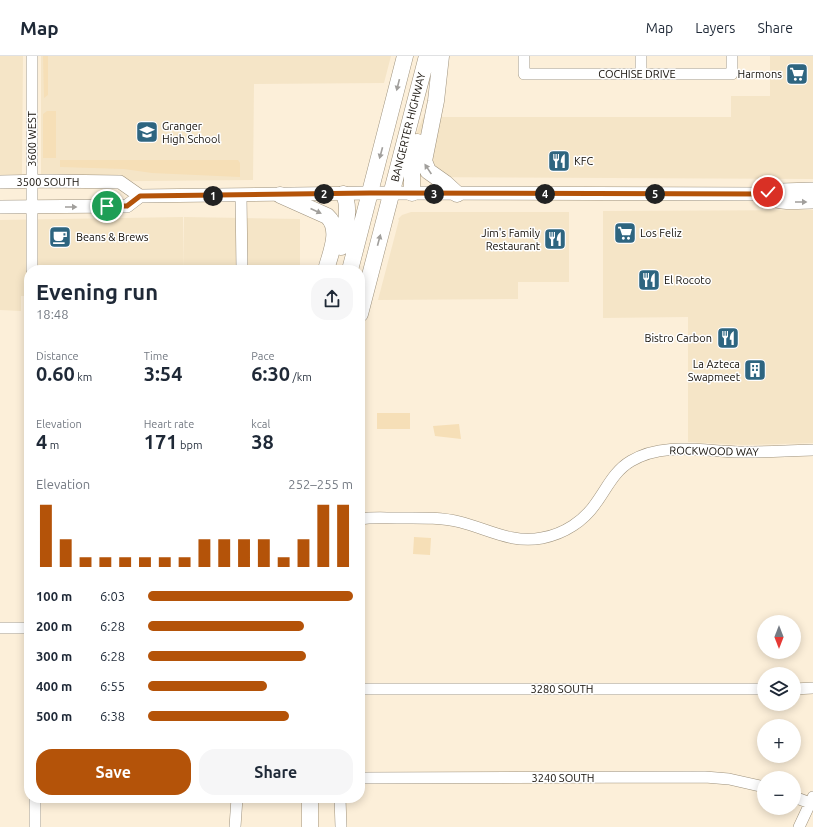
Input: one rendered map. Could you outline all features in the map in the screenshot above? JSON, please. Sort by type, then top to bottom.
[{"type":"highway","name":"BANGERTER HIGHWAY","points":[[351,265],[405,56]]},
{"type":"highway","points":[[412,193],[411,178],[413,161],[427,102],[427,90],[416,56]]},
{"type":"highway","name":"BANGERTER HIGHWAY","points":[[365,294],[427,56]]},
{"type":"highway","points":[[441,56],[436,101],[424,161],[426,168],[431,174],[445,182],[457,194]]},
{"type":"highway","points":[[336,265],[346,220],[347,203],[343,194]]},
{"type":"highway","points":[[280,195],[327,216],[332,221],[334,232],[327,265]]},
{"type":"highway","points":[[302,803],[302,827]]},
{"type":"highway","points":[[310,803],[310,827]]},
{"type":"highway","points":[[319,803],[319,827]]},
{"type":"main road","name":"3500 SOUTH","points":[[0,182],[120,182],[140,196]]},
{"type":"main road","points":[[0,207],[127,206],[140,196],[370,193],[764,194],[781,190],[813,189]]},
{"type":"main road","points":[[764,194],[766,197],[777,201],[813,202]]},
{"type":"street","name":"3600 WEST","points":[[32,56],[32,265]]},
{"type":"street","name":"COCHISE DRIVE","points":[[524,56],[524,74],[732,74],[732,56]]},
{"type":"street","points":[[641,56],[642,74]]},
{"type":"street","points":[[241,195],[242,265]]},
{"type":"street","name":"ROCKWOOD WAY","points":[[365,518],[435,518],[471,525],[513,539],[523,540],[542,538],[562,532],[583,518],[595,504],[615,474],[629,462],[646,454],[668,449],[744,452],[813,450]]},
{"type":"street","points":[[0,628],[24,628]]},
{"type":"street","name":"3280 SOUTH","points":[[365,689],[757,688]]},
{"type":"street","points":[[801,688],[813,688]]},
{"type":"street","name":"3240 SOUTH","points":[[365,778],[705,777],[729,779],[757,785]]},
{"type":"street","points":[[799,827],[812,801],[801,799]]},
{"type":"street","points":[[34,803],[35,827]]},
{"type":"street","points":[[235,827],[237,803]]},
{"type":"street","points":[[340,803],[340,827]]},
{"type":"shaded area","points":[[0,56],[23,56],[22,174],[0,175]]},
{"type":"shaded area","name":"Granger High School","points":[[41,56],[391,56],[384,83],[254,84],[253,180],[41,182]]},
{"type":"shaded area","points":[[43,56],[48,56],[48,95],[44,98]]},
{"type":"shaded area","points":[[770,56],[813,56],[813,179],[399,177],[423,117],[731,117],[731,96],[770,96]]},
{"type":"shaded area","points":[[47,111],[56,111],[56,158],[43,158],[43,114]]},
{"type":"shaded area","points":[[60,160],[238,160],[240,163],[240,177],[152,173],[124,169],[60,167]]},
{"type":"shaded area","points":[[813,210],[813,443],[744,445],[688,442],[688,317],[603,318],[603,211]]},
{"type":"shaded area","points":[[411,212],[569,212],[569,282],[518,282],[518,299],[378,300],[399,220],[398,219],[402,215]]},
{"type":"shaded area","points":[[183,217],[184,265],[24,265],[24,296],[21,296],[21,311],[0,310],[0,220]]},
{"type":"shaded area","points":[[184,217],[300,219],[300,265],[184,265]]},
{"type":"shaded area","points":[[377,413],[410,413],[410,429],[377,429]]},
{"type":"shaded area","points":[[459,424],[461,439],[435,436],[433,426]]},
{"type":"shaded area","points":[[414,537],[431,538],[430,555],[413,554]]},
{"type":"place","name":"Harmons","points":[[797,74]]},
{"type":"place","name":"Granger High School","points":[[147,132]]},
{"type":"place","name":"KFC","points":[[559,161]]},
{"type":"place","name":"Los Feliz","points":[[625,233]]},
{"type":"place","name":"Beans & Brews","points":[[60,237]]},
{"type":"place","name":"Jim's Family Restaurant","points":[[555,239]]},
{"type":"place","name":"El Rocoto","points":[[649,280]]},
{"type":"place","name":"Bistro Carbon","points":[[728,338]]},
{"type":"place","name":"La Azteca Swapmeet","points":[[755,370]]},
{"type":"route","points":[[107,206],[127,206],[140,196],[370,193],[764,194],[768,192]]}]
